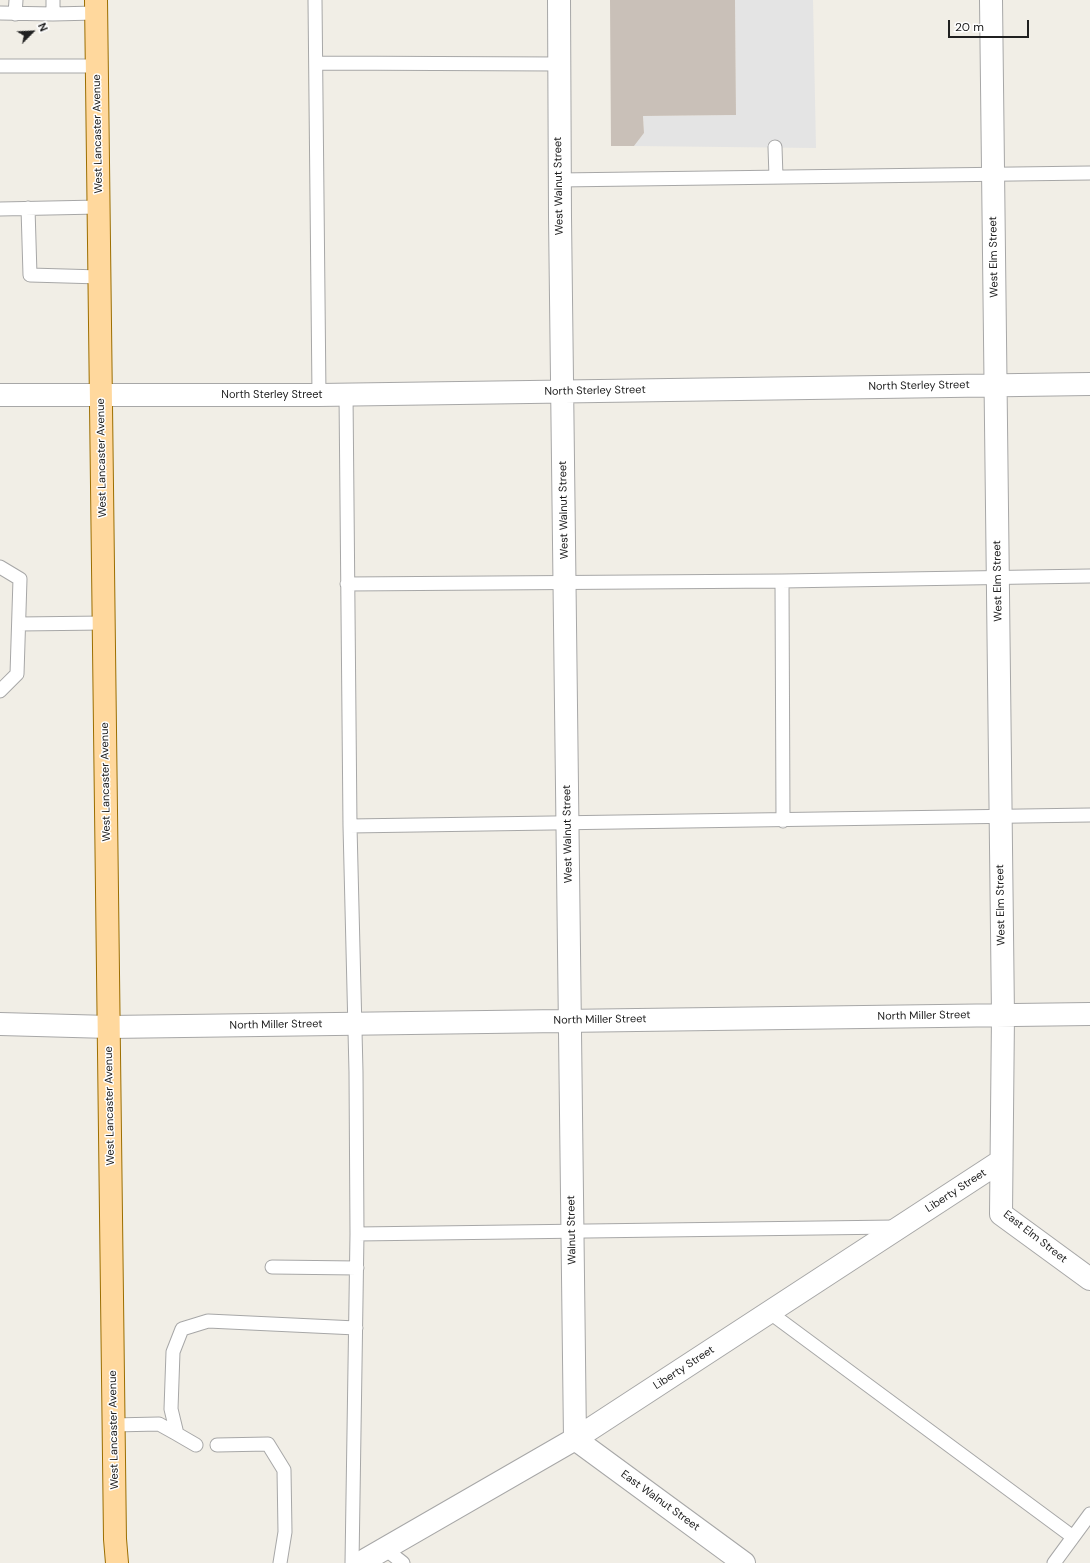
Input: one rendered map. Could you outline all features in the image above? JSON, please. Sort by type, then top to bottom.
[{"type":"main road","name":"West Lancaster Avenue","points":[[96,7],[113,1425],[115,1539],[117,1563]]},
{"type":"street","name":"West Walnut Street","points":[[558,0],[570,1020]]},
{"type":"street","name":"West Elm Street","points":[[991,0],[1003,1015],[1002,1161]]},
{"type":"street","name":"North Sterley Street","points":[[0,395],[319,395],[1090,384]]},
{"type":"street","name":"North Miller Street","points":[[0,1024],[109,1027],[1090,1014]]},
{"type":"street","name":"Walnut Street","points":[[570,1020],[575,1439]]},
{"type":"street","name":"Liberty Street","points":[[360,1563],[575,1439],[1002,1161]]},
{"type":"street","name":"East Elm Street","points":[[1002,1161],[1001,1214],[1090,1279]]},
{"type":"street","name":"East Walnut Street","points":[[575,1439],[740,1562]]},
{"type":"lane","points":[[15,14],[16,0]]},
{"type":"lane","points":[[53,0],[53,14]]},
{"type":"lane","points":[[315,0],[319,395]]},
{"type":"lane","points":[[0,13],[53,14],[96,7]]},
{"type":"lane","points":[[316,63],[558,64]]},
{"type":"lane","points":[[0,66],[97,66]]},
{"type":"lane","points":[[775,147],[776,177]]},
{"type":"lane","points":[[559,180],[992,173],[1090,173]]},
{"type":"lane","points":[[0,208],[99,207]]},
{"type":"lane","points":[[28,208],[30,275],[100,277]]},
{"type":"lane","points":[[346,394],[350,826],[357,1234],[352,1563]]},
{"type":"lane","points":[[0,567],[20,579],[18,674],[0,691]]},
{"type":"lane","points":[[347,584],[782,581],[1090,576]]},
{"type":"lane","points":[[782,581],[783,821]]},
{"type":"lane","points":[[19,624],[104,623]]},
{"type":"lane","points":[[350,826],[783,821],[1090,815]]},
{"type":"lane","points":[[357,1234],[572,1233],[901,1227]]},
{"type":"lane","points":[[272,1267],[356,1268]]},
{"type":"lane","points":[[769,1312],[1073,1537]]},
{"type":"lane","points":[[177,1434],[171,1409],[173,1352],[182,1329],[208,1321],[356,1328]]},
{"type":"lane","points":[[113,1425],[159,1424],[196,1445]]},
{"type":"lane","points":[[217,1445],[268,1444],[284,1470],[285,1532],[280,1563]]},
{"type":"lane","points":[[1054,1563],[1090,1514]]},
{"type":"lane","points":[[384,1548],[403,1563]]},
{"type":"shaded area","points":[[735,0],[813,0],[816,148],[634,146],[644,133],[643,116],[736,115]]},
{"type":"building","points":[[610,0],[735,0],[736,115],[643,116],[644,133],[634,146],[611,146]]}]
